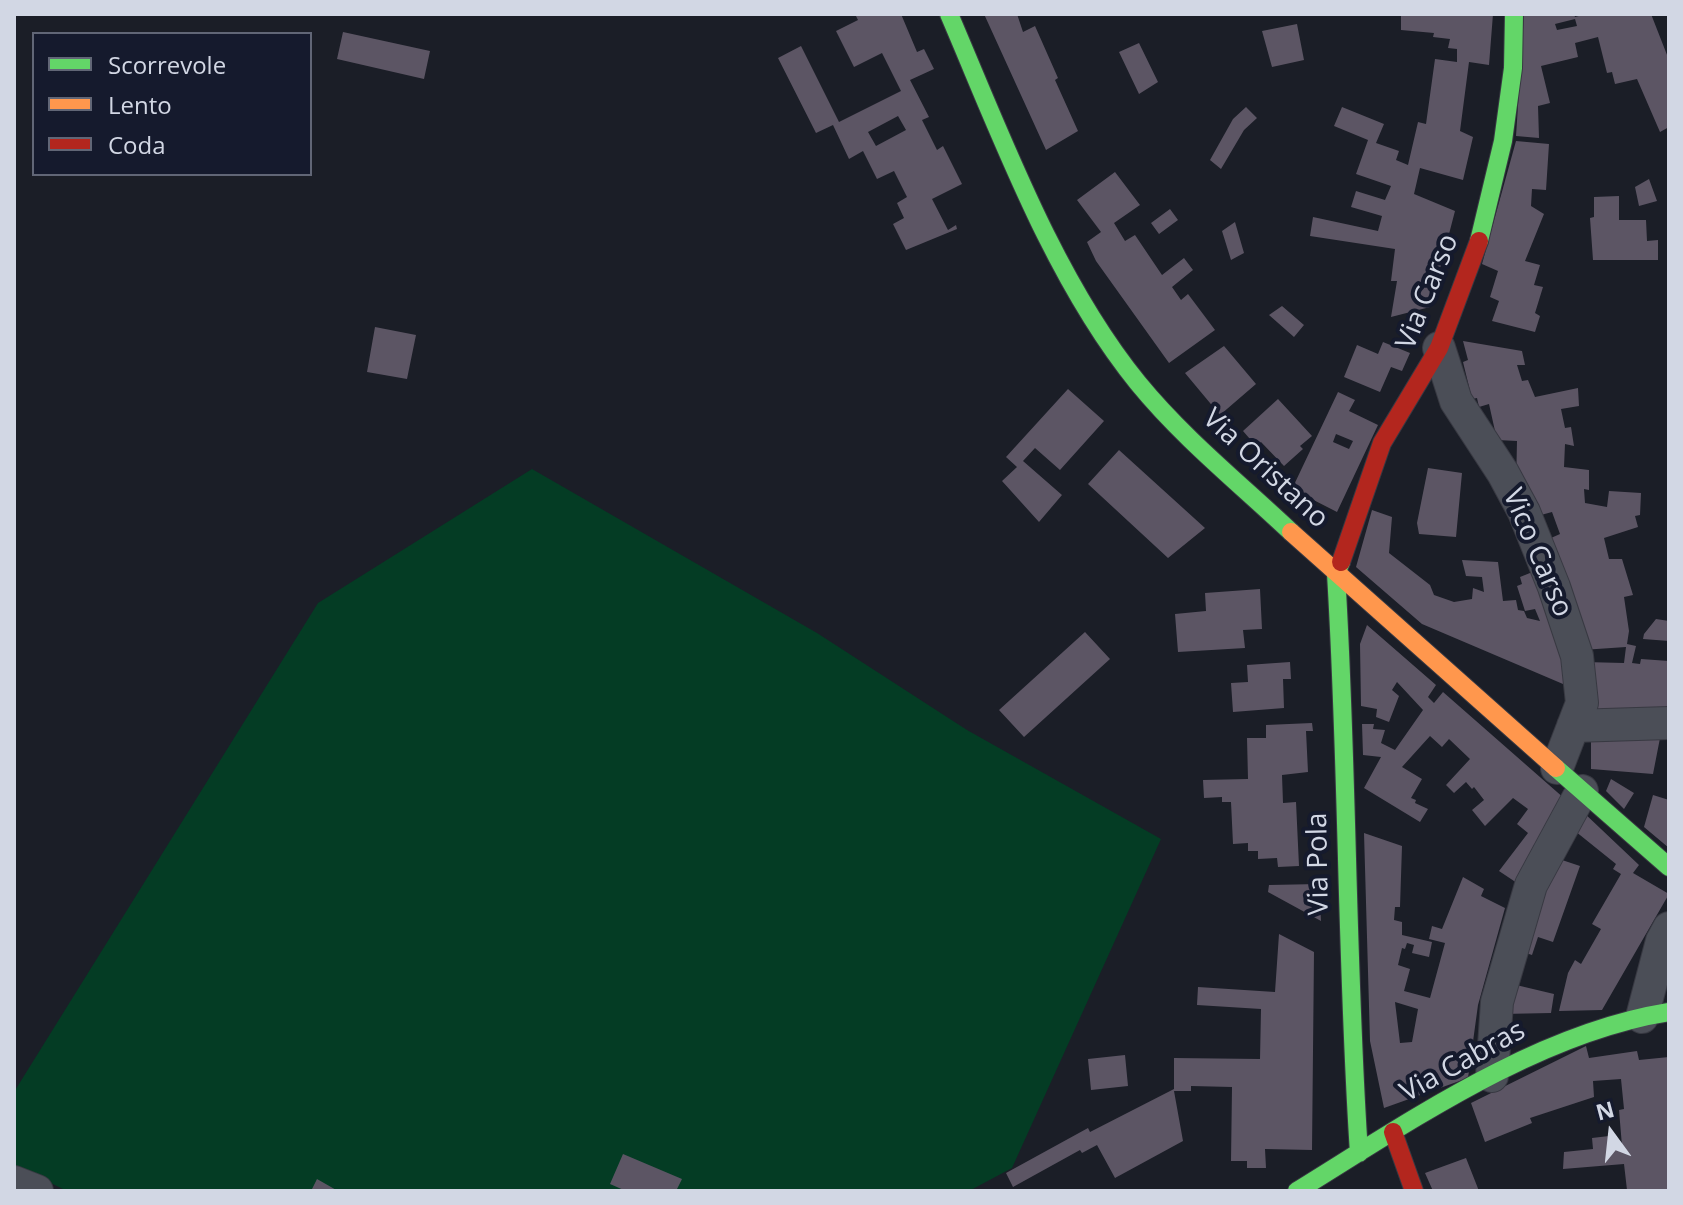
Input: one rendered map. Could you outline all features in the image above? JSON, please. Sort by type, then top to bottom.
[{"type":"street","name":"Via Oristano","points":[[949,14],[1032,201],[1075,285],[1121,360],[1162,411],[1336,574],[1669,867]]},
{"type":"street","name":"Via Carso","points":[[1336,574],[1347,550],[1382,443],[1439,348],[1481,235],[1503,141],[1513,68],[1514,14]]},
{"type":"street","name":"Vico Carso","points":[[1439,348],[1456,401],[1503,473],[1524,512],[1577,656],[1582,703],[1557,768]]},
{"type":"street","name":"Via Pola","points":[[1336,574],[1343,682],[1352,1049],[1359,1153]]},
{"type":"street","points":[[1573,726],[1669,723]]},
{"type":"street","points":[[1492,1076],[1497,1002],[1531,885],[1582,791]]},
{"type":"street","points":[[1655,1015],[1662,941],[1669,928]]},
{"type":"street","name":"Via Cabras","points":[[1302,1190],[1393,1132],[1521,1059],[1593,1028],[1655,1015]]},
{"type":"street","points":[[1393,1132],[1414,1191]]},
{"type":"street","points":[[14,1182],[37,1191]]},
{"type":"green space","points":[[532,469],[817,633],[967,730],[1161,839],[1012,1168],[969,1191],[67,1191],[14,1165],[14,1092],[318,603]]},
{"type":"building","points":[[855,14],[901,14],[917,52],[924,49],[934,69],[910,80],[929,117],[922,120],[937,150],[943,146],[962,184],[932,199],[948,230],[956,225],[957,229],[906,250],[893,224],[904,218],[897,203],[907,197],[894,171],[877,179],[863,151],[849,159],[833,125],[816,133],[778,58],[801,46],[839,122],[901,91],[882,53],[854,67],[836,31],[858,20]],"holes":[[[898,116],[906,130],[876,146],[868,132]]]},
{"type":"building","points":[[984,14],[1017,14],[1023,32],[1035,26],[1078,131],[1046,150]]},
{"type":"building","points":[[1401,14],[1493,14],[1489,65],[1469,62],[1460,131],[1473,137],[1463,180],[1420,168],[1414,194],[1455,211],[1430,307],[1391,317],[1397,281],[1391,281],[1395,249],[1310,236],[1313,217],[1378,231],[1382,216],[1351,207],[1356,191],[1385,200],[1391,186],[1356,174],[1368,140],[1334,126],[1342,107],[1384,124],[1376,143],[1399,151],[1396,160],[1408,165],[1418,122],[1426,124],[1435,59],[1457,62],[1457,49],[1448,48],[1450,39],[1433,37],[1434,33],[1401,30]]},
{"type":"building","points":[[1524,14],[1574,14],[1575,17],[1586,14],[1651,14],[1669,60],[1669,127],[1660,132],[1637,79],[1615,84],[1612,72],[1607,73],[1598,37],[1575,43],[1578,57],[1541,66],[1550,103],[1538,106],[1539,138],[1516,136]],"holes":[[[1575,19],[1577,26],[1557,30],[1555,24]]]},
{"type":"building","points":[[1297,24],[1304,60],[1272,67],[1262,31]]},
{"type":"building","points":[[343,32],[430,51],[424,79],[337,59]]},
{"type":"building","points":[[1139,43],[1158,82],[1139,94],[1119,52]]},
{"type":"building","points":[[1246,107],[1257,118],[1244,130],[1221,169],[1210,160],[1233,119]]},
{"type":"building","points":[[1516,141],[1549,144],[1546,190],[1532,189],[1531,206],[1544,214],[1525,261],[1540,265],[1534,285],[1543,287],[1535,313],[1540,316],[1535,332],[1492,321],[1499,301],[1490,297],[1498,271],[1482,264]]},
{"type":"building","points":[[1115,172],[1140,205],[1114,223],[1125,241],[1135,235],[1162,275],[1184,258],[1193,270],[1172,287],[1181,300],[1188,294],[1215,330],[1169,363],[1096,261],[1087,242],[1101,232],[1077,200]]},
{"type":"building","points":[[1649,179],[1657,201],[1639,206],[1635,187]]},
{"type":"building","points":[[1619,196],[1619,220],[1646,220],[1647,241],[1658,240],[1658,260],[1593,260],[1590,218],[1594,217],[1594,197]]},
{"type":"building","points":[[1170,209],[1178,220],[1159,234],[1151,223]]},
{"type":"building","points":[[1235,222],[1244,253],[1231,260],[1222,231]]},
{"type":"building","points":[[1282,306],[1304,325],[1294,337],[1269,315]]},
{"type":"building","points":[[375,327],[416,335],[407,379],[367,372]]},
{"type":"building","points":[[1463,341],[1522,351],[1525,365],[1517,365],[1522,381],[1528,380],[1535,397],[1578,388],[1579,406],[1561,409],[1565,428],[1571,427],[1574,446],[1565,444],[1564,467],[1589,470],[1589,490],[1584,489],[1585,503],[1607,507],[1609,491],[1641,493],[1640,515],[1635,516],[1638,527],[1604,538],[1609,559],[1622,559],[1633,595],[1624,597],[1629,631],[1627,644],[1636,646],[1632,663],[1640,664],[1641,659],[1669,661],[1669,715],[1591,714],[1584,662],[1624,663],[1626,647],[1582,650],[1542,542],[1560,534],[1552,512],[1530,518],[1516,487],[1517,441],[1497,440],[1489,404],[1479,407],[1477,398],[1472,399],[1463,362],[1468,360]]},
{"type":"building","points":[[1383,342],[1410,353],[1402,371],[1391,367],[1380,392],[1344,377],[1357,345],[1378,354]]},
{"type":"building","points":[[1224,346],[1256,384],[1220,415],[1185,373]]},
{"type":"building","points":[[1068,389],[1104,421],[1060,470],[1035,448],[1023,461],[1062,495],[1039,522],[1002,481],[1017,467],[1006,457]]},
{"type":"building","points":[[1338,392],[1355,400],[1349,411],[1378,425],[1337,512],[1292,489]],"holes":[[[1336,434],[1353,441],[1349,449],[1333,442]]]},
{"type":"building","points":[[1278,399],[1312,436],[1284,466],[1261,442],[1256,446],[1243,431]]},
{"type":"building","points":[[1119,450],[1205,528],[1168,558],[1088,484]]},
{"type":"building","points":[[1428,468],[1462,473],[1456,537],[1419,534],[1417,523]]},
{"type":"building","points":[[1372,510],[1392,517],[1389,553],[1430,585],[1434,595],[1454,602],[1472,599],[1473,588],[1484,592],[1482,577],[1466,576],[1462,560],[1498,562],[1503,601],[1516,600],[1518,610],[1524,611],[1527,618],[1540,621],[1535,609],[1525,611],[1517,586],[1522,584],[1520,577],[1535,571],[1570,666],[1563,684],[1422,624],[1356,567]]},
{"type":"building","points":[[1260,589],[1262,629],[1243,630],[1245,648],[1178,652],[1175,614],[1206,611],[1205,593]]},
{"type":"building","points":[[1656,619],[1669,621],[1669,641],[1643,639]]},
{"type":"building","points":[[1367,625],[1436,685],[1428,697],[1434,703],[1443,692],[1565,799],[1517,883],[1499,871],[1528,833],[1517,824],[1528,809],[1513,798],[1485,826],[1472,810],[1484,800],[1474,787],[1472,789],[1466,782],[1454,793],[1446,785],[1470,759],[1449,739],[1442,747],[1430,736],[1402,767],[1422,779],[1411,798],[1428,809],[1420,822],[1364,788],[1381,757],[1363,755],[1362,724],[1374,724],[1373,729],[1385,730],[1381,743],[1395,750],[1423,710],[1397,682],[1392,690],[1399,696],[1389,722],[1376,717],[1377,709],[1361,706],[1360,644]]},
{"type":"building","points":[[1085,632],[1110,659],[1024,737],[999,710]]},
{"type":"building","points":[[1290,662],[1291,679],[1283,679],[1284,708],[1233,712],[1231,683],[1248,682],[1247,665]]},
{"type":"building","points":[[1312,723],[1313,731],[1306,731],[1308,772],[1282,775],[1283,803],[1296,802],[1299,866],[1278,867],[1277,858],[1258,859],[1258,851],[1248,851],[1248,843],[1233,844],[1231,802],[1222,802],[1222,797],[1204,798],[1203,780],[1248,779],[1247,738],[1266,738],[1266,725]]},
{"type":"building","points":[[1661,733],[1653,774],[1591,769],[1591,737]]},
{"type":"building","points":[[1611,779],[1634,793],[1624,809],[1606,791]]},
{"type":"building","points":[[1653,795],[1669,800],[1669,848],[1644,827]]},
{"type":"building","points":[[1582,811],[1639,865],[1633,873],[1669,894],[1602,1010],[1559,1011],[1568,973],[1575,960],[1581,964],[1601,929],[1592,924],[1621,874],[1613,869],[1616,864],[1570,827]]},
{"type":"building","points":[[1364,833],[1402,846],[1400,907],[1395,907],[1394,920],[1402,922],[1402,935],[1432,942],[1429,957],[1412,953],[1414,945],[1407,943],[1405,949],[1402,948],[1398,965],[1410,969],[1404,991],[1430,998],[1445,943],[1429,939],[1432,926],[1442,929],[1463,877],[1484,889],[1481,896],[1505,908],[1478,1005],[1468,1078],[1384,1108],[1370,1041]],"holes":[[[1395,1002],[1418,1009],[1412,1042],[1400,1043]]]},
{"type":"building","points":[[1556,858],[1580,866],[1553,942],[1538,937],[1532,955],[1523,952]]},
{"type":"building","points":[[1319,884],[1321,921],[1268,892],[1269,885]]},
{"type":"building","points":[[1279,934],[1314,952],[1312,1150],[1265,1149],[1266,1168],[1247,1168],[1247,1161],[1231,1161],[1232,1087],[1191,1086],[1191,1091],[1174,1091],[1183,1141],[1115,1178],[1097,1145],[1082,1153],[1080,1150],[1013,1187],[1006,1173],[1088,1128],[1090,1132],[1174,1089],[1174,1058],[1260,1059],[1261,1009],[1197,1005],[1198,987],[1275,992]]},
{"type":"building","points":[[1512,984],[1554,994],[1551,1013],[1502,1014]]},
{"type":"building","points":[[1586,1046],[1589,1058],[1637,1051],[1639,1060],[1669,1057],[1669,1191],[1627,1190],[1624,1164],[1563,1169],[1564,1152],[1593,1149],[1592,1138],[1609,1136],[1610,1147],[1622,1146],[1619,1110],[1624,1109],[1621,1079],[1593,1081],[1594,1097],[1530,1118],[1532,1123],[1485,1142],[1471,1103]]},
{"type":"building","points":[[1125,1055],[1128,1086],[1091,1090],[1088,1059]]},
{"type":"building","points":[[623,1154],[682,1179],[676,1191],[626,1191],[610,1184]]},
{"type":"building","points":[[1466,1158],[1479,1191],[1433,1191],[1425,1173]]},
{"type":"building","points":[[317,1179],[338,1191],[311,1191]]},
{"type":"traffic: fast","points":[[949,14],[1055,253],[1108,343],[1174,423],[1291,532]]},
{"type":"traffic: fast","points":[[1479,241],[1503,141],[1513,68],[1514,14]]},
{"type":"traffic: fast","points":[[1341,562],[1336,574],[1359,1153]]},
{"type":"traffic: fast","points":[[1556,768],[1669,867]]},
{"type":"traffic: fast","points":[[1297,1191],[1429,1110],[1523,1060],[1571,1039],[1620,1023],[1669,1012]]},
{"type":"traffic: slow","points":[[1291,532],[1556,768]]},
{"type":"traffic: jam","points":[[1341,562],[1382,443],[1439,348],[1479,241]]},
{"type":"traffic: jam","points":[[1393,1132],[1414,1191]]}]
